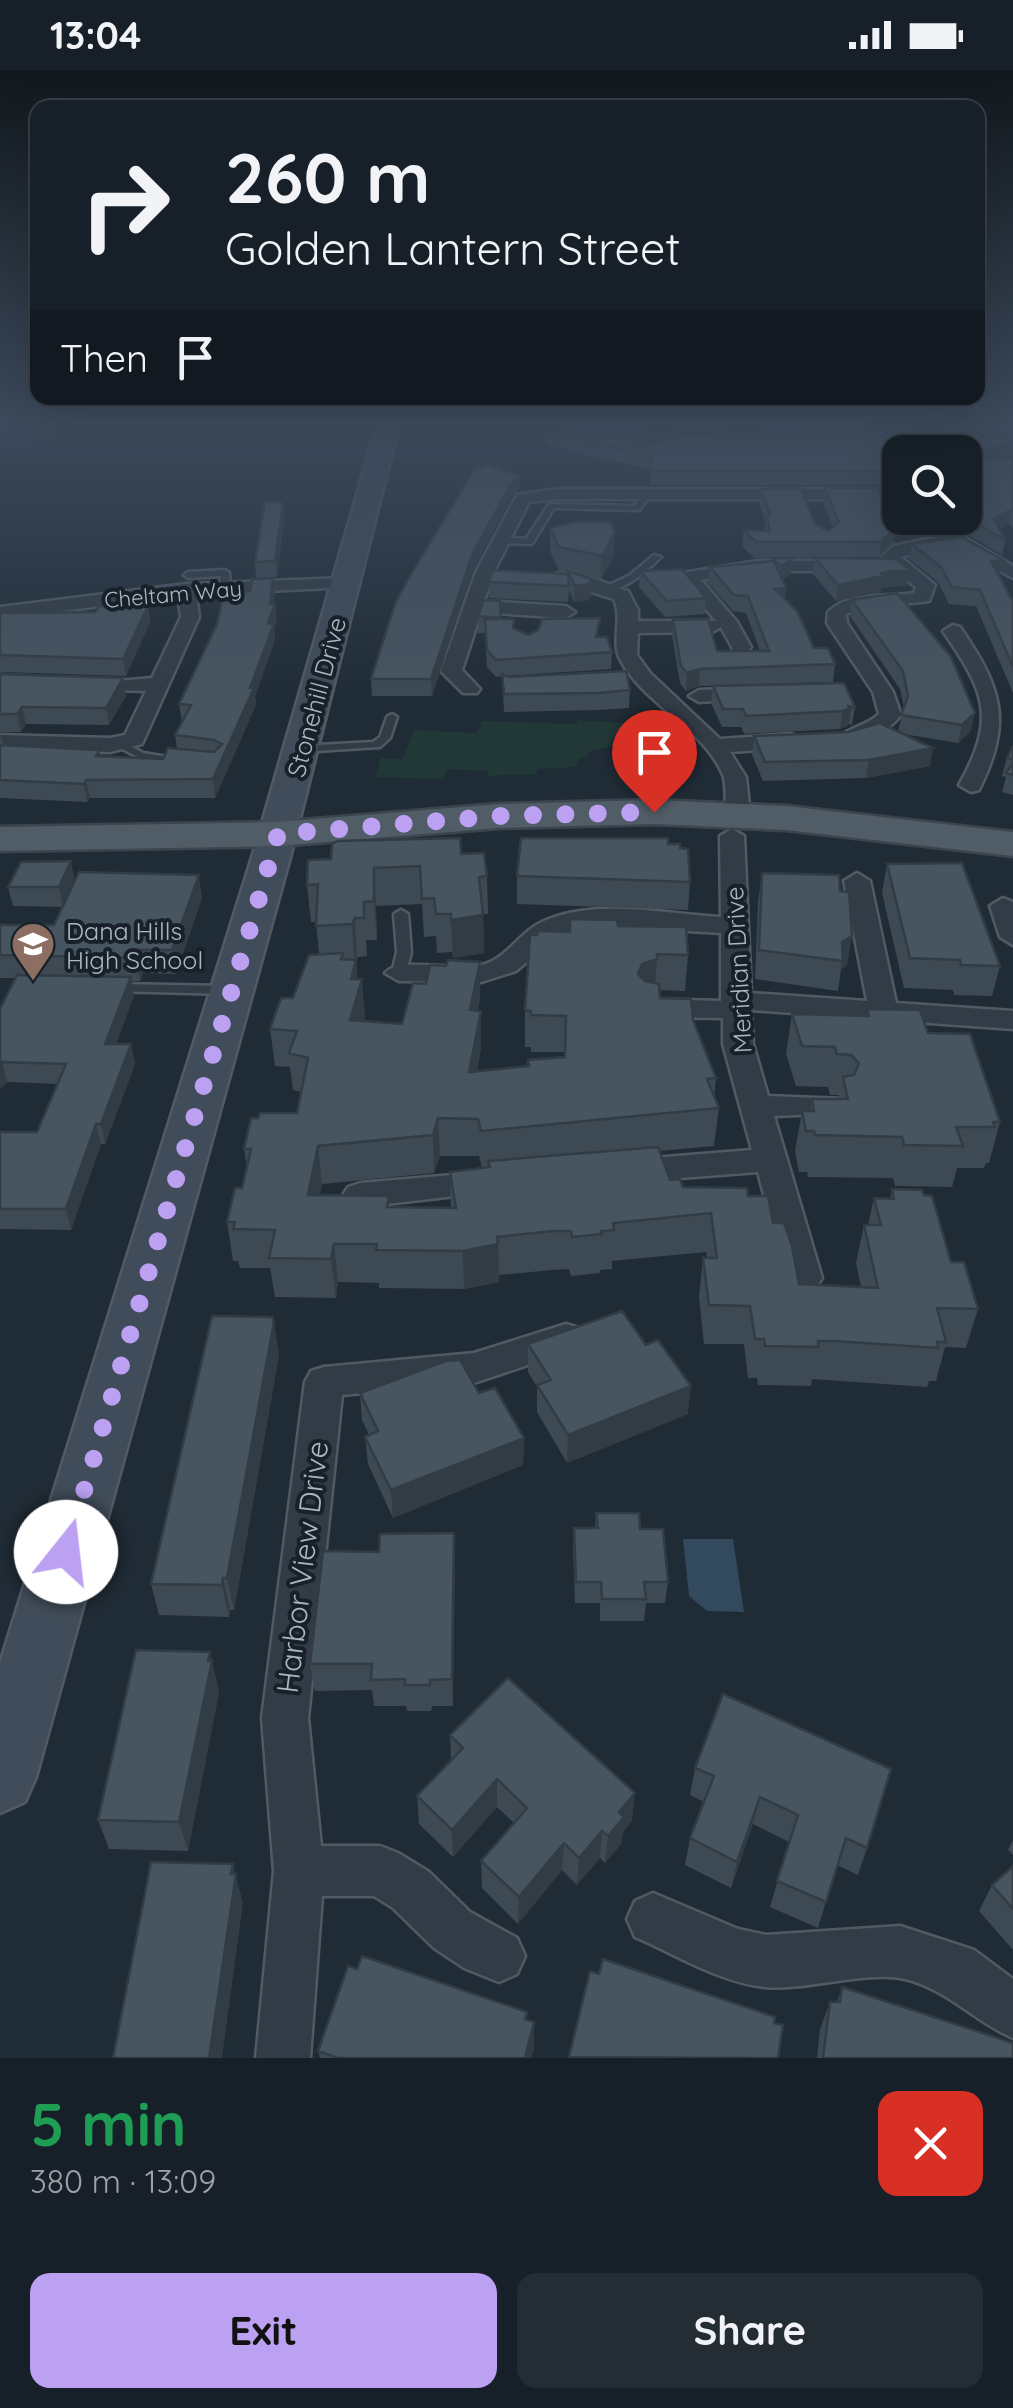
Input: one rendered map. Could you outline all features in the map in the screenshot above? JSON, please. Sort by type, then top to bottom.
[{"type":"main road","name":"Stonehill Drive","points":[[0,1777],[275,844],[365,515]]},
{"type":"main road","points":[[0,839],[275,844],[582,812],[768,828],[786,818],[1013,844]]},
{"type":"main road","points":[[0,858],[275,844],[660,832],[735,825],[854,846],[1013,865]]},
{"type":"street","points":[[470,689],[451,671],[471,606],[494,573],[501,540],[514,515]]},
{"type":"street","points":[[943,535],[1013,573]]},
{"type":"street","points":[[715,746],[856,737],[886,722],[890,715],[872,690],[836,620],[837,612],[847,605],[908,601],[922,596],[927,587],[898,566],[891,558],[893,553],[949,539],[952,535]]},
{"type":"street","points":[[741,647],[730,626],[690,582],[690,576],[763,566],[898,566]]},
{"type":"street","points":[[540,577],[576,580],[608,589]]},
{"type":"street","name":"Cheltam Way","points":[[0,613],[187,582],[225,588],[348,583]]},
{"type":"street","points":[[0,742],[128,741],[190,617],[187,582]]},
{"type":"street","name":"Meridian Drive","points":[[608,589],[622,595],[630,610],[628,656],[633,678],[715,746],[735,776],[732,926],[738,1044],[804,1278]]},
{"type":"street","points":[[471,606],[533,619],[566,612]]},
{"type":"street","points":[[629,627],[730,626]]},
{"type":"street","points":[[953,631],[1007,702],[1004,734],[971,785]]},
{"type":"street","points":[[0,682],[52,686],[159,684]]},
{"type":"street","points":[[698,696],[772,694]]},
{"type":"street","points":[[857,881],[884,1012]]},
{"type":"street","points":[[1003,906],[1013,937]]},
{"type":"street","points":[[399,973],[486,973],[508,964],[534,938],[557,924],[582,920],[732,926]]},
{"type":"street","points":[[653,1008],[735,1005],[1013,1020]]},
{"type":"street","points":[[754,1106],[832,1106]]},
{"type":"street","points":[[592,1174],[770,1160]]},
{"type":"street","points":[[360,1195],[514,1181]]},
{"type":"street","name":"Harbor View Drive","points":[[283,2058],[299,1871],[285,1718],[324,1382],[474,1368],[604,1326]]},
{"type":"street","points":[[299,1871],[380,1870],[411,1890],[452,1930],[498,1956]]},
{"type":"street","points":[[653,1919],[738,1955],[766,1961],[900,1952],[954,1969],[1013,2011]]},
{"type":"lane","points":[[501,540],[529,542],[546,515]]},
{"type":"lane","points":[[608,589],[657,557]]},
{"type":"lane","points":[[302,749],[376,746],[392,718]]},
{"type":"lane","points":[[128,741],[140,756],[181,762]]},
{"type":"lane","points":[[399,973],[404,952],[401,914]]},
{"type":"lane","points":[[100,988],[232,990]]},
{"type":"green space","points":[[578,720],[624,723],[623,743],[591,751],[585,758],[579,758],[577,767],[538,769],[536,774],[488,776],[487,771],[447,769],[443,779],[376,777],[381,758],[403,759],[414,730],[477,733],[482,721],[576,724]]},
{"type":"water","points":[[683,1539],[733,1539],[744,1612],[707,1611],[689,1596]]},
{"type":"building","points":[[263,515],[281,515],[275,561],[255,562]]},
{"type":"building","points":[[447,515],[494,515],[472,555],[431,679],[371,679],[395,604]]},
{"type":"building","points":[[770,515],[811,515],[815,524],[829,531],[839,522],[836,515],[882,515],[882,535],[888,535],[881,542],[756,542],[744,530],[770,531]]},
{"type":"building","points":[[982,515],[1002,515],[994,519],[1005,540],[982,526]]},
{"type":"building","points":[[574,522],[611,522],[615,533],[602,556],[559,547],[550,528]]},
{"type":"building","points":[[961,537],[1003,560],[991,561],[1013,602],[1013,667],[980,590],[952,587],[941,567],[912,544]]},
{"type":"building","points":[[772,558],[793,558],[781,566]]},
{"type":"building","points":[[815,558],[895,559],[910,570],[838,585]]},
{"type":"building","points":[[774,561],[786,588],[775,589],[797,611],[814,648],[828,648],[835,664],[700,669],[687,673],[681,666],[673,620],[708,619],[717,651],[769,651],[748,596],[734,595],[710,567]]},
{"type":"building","points":[[682,569],[706,598],[667,601],[640,571]]},
{"type":"building","points":[[493,570],[568,574],[569,586],[489,582]]},
{"type":"building","points":[[568,572],[592,579],[589,584],[575,586]]},
{"type":"building","points":[[273,578],[270,604],[275,604],[268,623],[274,624],[250,688],[254,688],[213,779],[86,780],[84,784],[0,780],[0,745],[100,750],[96,756],[163,759],[168,748],[214,752],[222,744],[175,735],[191,705],[179,704],[217,624],[224,592],[250,591],[252,579]]},
{"type":"building","points":[[897,593],[951,657],[975,713],[962,725],[901,715],[908,696],[903,671],[852,600]]},
{"type":"building","points":[[484,600],[500,601],[501,618],[478,616]]},
{"type":"building","points":[[99,606],[148,606],[123,659],[0,655],[0,613],[95,612]]},
{"type":"building","points":[[600,618],[596,637],[607,637],[612,652],[496,660],[487,650],[485,619],[514,619],[513,628],[528,635],[538,630],[542,619]]},
{"type":"building","points":[[626,671],[630,690],[504,694],[502,674],[509,677]]},
{"type":"building","points":[[0,674],[123,678],[106,708],[22,707],[17,714],[0,714]]},
{"type":"building","points":[[844,683],[855,707],[746,716],[743,709],[723,709],[713,686]]},
{"type":"building","points":[[880,723],[933,748],[869,760],[765,762],[754,736],[848,732]]},
{"type":"building","points":[[460,838],[461,854],[484,853],[487,876],[479,877],[483,915],[451,920],[451,914],[436,914],[434,898],[422,899],[420,866],[374,868],[374,901],[364,902],[364,918],[355,918],[352,924],[316,926],[318,884],[307,885],[308,860],[331,859],[332,844]]},
{"type":"building","points":[[521,838],[668,838],[668,844],[688,849],[690,882],[517,876]]},
{"type":"building","points":[[71,861],[59,887],[8,887],[21,862]]},
{"type":"building","points":[[962,863],[1000,966],[910,958],[887,864]]},
{"type":"building","points":[[79,872],[199,875],[172,950],[139,950],[136,958],[0,955],[0,925],[54,925]]},
{"type":"building","points":[[762,873],[839,875],[840,891],[849,892],[852,936],[842,942],[843,961],[759,950]]},
{"type":"building","points":[[570,919],[617,920],[618,926],[686,927],[688,955],[657,954],[657,959],[642,964],[638,974],[645,981],[659,984],[660,998],[691,999],[693,1020],[716,1078],[707,1079],[719,1108],[481,1131],[478,1119],[438,1118],[433,1135],[318,1146],[308,1195],[389,1196],[387,1207],[456,1208],[450,1172],[490,1167],[488,1161],[658,1147],[670,1180],[680,1179],[683,1187],[747,1188],[748,1196],[768,1196],[773,1223],[784,1223],[799,1284],[878,1288],[864,1225],[881,1225],[874,1198],[894,1199],[892,1189],[922,1190],[924,1195],[932,1196],[951,1262],[964,1262],[978,1309],[937,1308],[946,1342],[937,1342],[938,1348],[834,1341],[818,1341],[818,1347],[765,1346],[764,1339],[755,1339],[750,1306],[709,1305],[703,1258],[717,1258],[711,1213],[613,1223],[614,1230],[601,1231],[602,1234],[572,1237],[571,1231],[553,1231],[497,1237],[498,1244],[463,1251],[376,1250],[377,1244],[334,1244],[331,1259],[269,1258],[275,1230],[233,1229],[235,1222],[227,1222],[235,1188],[242,1188],[251,1149],[244,1149],[251,1118],[258,1118],[260,1113],[297,1113],[308,1058],[289,1053],[297,1031],[270,1029],[281,998],[293,998],[309,955],[343,953],[341,959],[356,960],[351,979],[362,979],[350,1020],[402,1024],[413,983],[426,984],[430,965],[446,966],[448,960],[480,962],[470,1010],[481,1011],[469,1072],[529,1066],[528,1060],[565,1057],[566,1016],[531,1015],[531,1011],[525,1010],[530,935],[537,935],[537,931],[570,932]]},
{"type":"building","points":[[17,975],[131,977],[105,1044],[131,1044],[101,1124],[96,1124],[66,1209],[0,1209],[0,1132],[37,1132],[66,1064],[0,1064],[0,1009]]},
{"type":"building","points":[[867,1009],[920,1010],[928,1033],[970,1034],[1000,1122],[993,1122],[995,1127],[956,1127],[963,1146],[904,1145],[902,1137],[815,1135],[814,1131],[806,1131],[802,1111],[814,1111],[812,1099],[848,1099],[843,1077],[854,1075],[859,1063],[851,1055],[837,1054],[835,1047],[802,1046],[792,1014],[869,1016]]},
{"type":"building","points":[[622,1311],[646,1345],[658,1340],[691,1386],[568,1435],[537,1385],[551,1380],[528,1344]]},
{"type":"building","points":[[212,1316],[272,1317],[274,1322],[227,1578],[223,1578],[222,1585],[151,1584]]},
{"type":"building","points":[[460,1360],[479,1393],[495,1388],[524,1438],[391,1490],[365,1437],[378,1431],[360,1393],[446,1361]]},
{"type":"building","points":[[596,1513],[639,1513],[640,1529],[663,1529],[668,1582],[644,1582],[646,1599],[602,1599],[601,1582],[576,1582],[574,1528],[598,1528]]},
{"type":"building","points":[[454,1533],[452,1679],[430,1680],[430,1685],[405,1685],[405,1679],[371,1680],[372,1664],[310,1664],[323,1551],[379,1552],[380,1534]]},
{"type":"building","points":[[136,1650],[210,1652],[208,1661],[212,1661],[179,1822],[98,1820]]},
{"type":"building","points":[[508,1678],[635,1793],[619,1812],[624,1817],[608,1836],[602,1831],[579,1858],[564,1843],[519,1897],[481,1861],[527,1808],[497,1779],[452,1830],[417,1796],[463,1748],[450,1735]]},
{"type":"building","points":[[723,1694],[891,1769],[867,1848],[846,1838],[826,1902],[777,1881],[798,1815],[760,1797],[737,1862],[690,1838],[714,1776],[695,1768]]},
{"type":"building","points":[[151,1862],[233,1864],[231,1874],[236,1874],[209,2058],[113,2058]]},
{"type":"building","points":[[1013,1866],[1013,1909],[992,1885]]},
{"type":"building","points":[[362,1956],[527,2012],[525,2019],[534,2022],[525,2058],[338,2058],[318,2051],[348,1966],[357,1969]]},
{"type":"building","points":[[603,1959],[775,2017],[774,2023],[783,2025],[778,2058],[569,2057],[590,1971],[599,1974]]},
{"type":"building","points":[[842,1987],[1013,2043],[1013,2058],[823,2058],[830,2002],[840,2002]]},
{"type":"place","name":"Dana Hills High School","points":[[33,982]]},
{"type":"route","points":[[66,1552],[278,834],[499,816],[654,812]]}]
